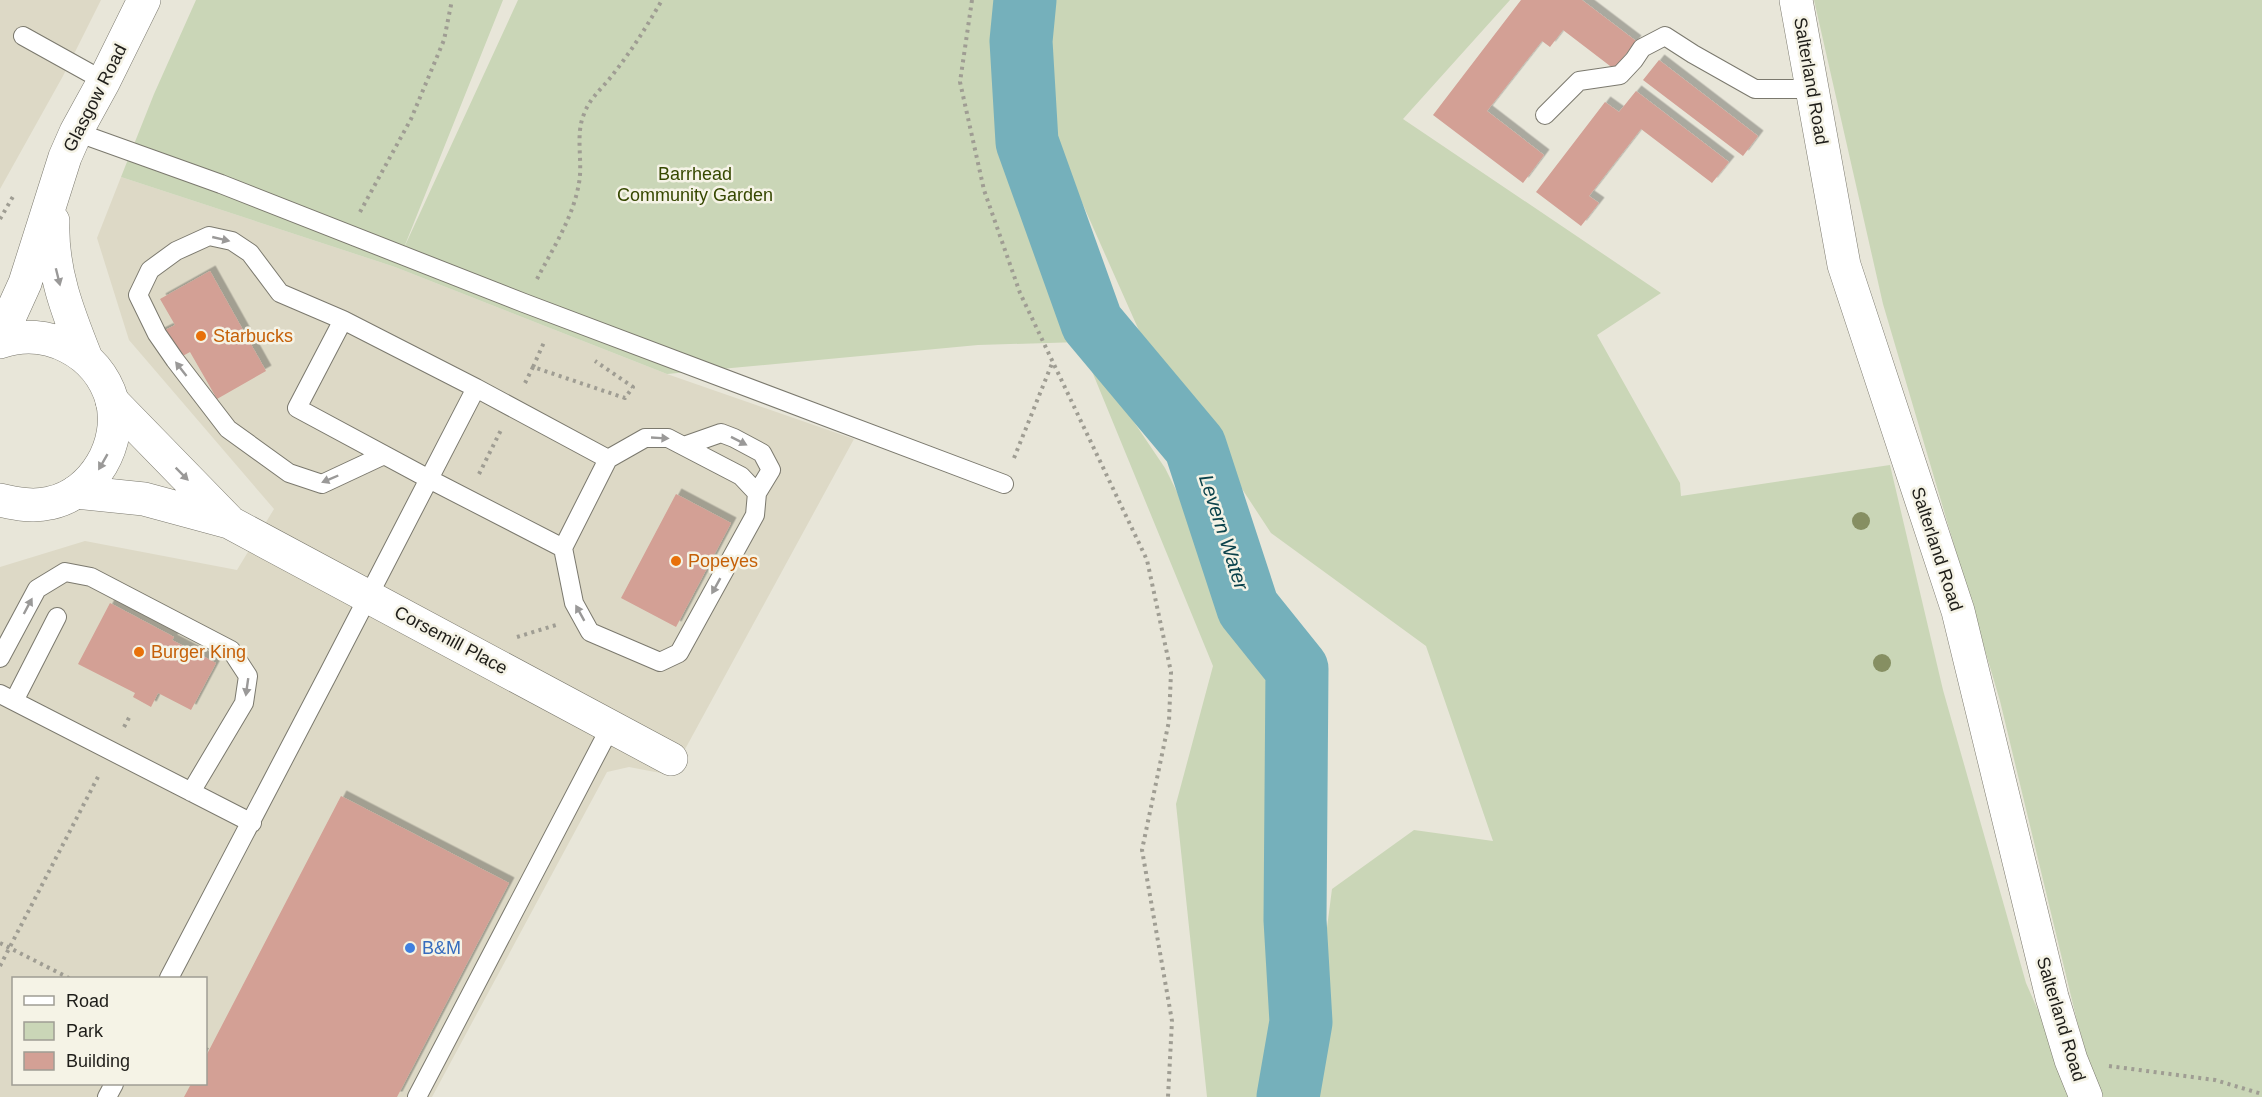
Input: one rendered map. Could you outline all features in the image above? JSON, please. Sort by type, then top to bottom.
[{"type":"street","name":"Glasgow Road","points":[[0,340],[25,283],[59,173],[76,132],[144,0]]},
{"type":"street","name":"Salterland Road","points":[[1796,0],[1844,265],[1958,611],[2049,986],[2071,1060],[2086,1097]]},
{"type":"street","name":"Glasgow Road","points":[[53,198],[52,232],[56,270],[67,311],[86,358],[102,378],[112,401],[114,427],[108,452],[95,474],[63,498]]},
{"type":"street","name":"Glasgow Road","points":[[0,340],[40,337],[65,344],[86,358]]},
{"type":"street","name":"Corsemill Place","points":[[112,401],[230,522]]},
{"type":"street","name":"Corsemill Place","points":[[63,498],[144,499],[230,522],[671,759]]},
{"type":"street","points":[[0,500],[25,505],[63,498]]},
{"type":"street","points":[[0,515],[63,498]]},
{"type":"lane","points":[[23,36],[104,81]]},
{"type":"lane","points":[[1545,115],[1579,81],[1620,75],[1642,48],[1665,36],[1755,88],[1812,89]]},
{"type":"lane","points":[[76,132],[221,184],[524,303],[1004,484]]},
{"type":"lane","points":[[384,455],[322,484],[289,473],[228,429],[157,334],[138,294],[150,270],[176,251],[209,236],[232,241],[250,253],[280,293],[343,320],[608,459]]},
{"type":"lane","points":[[343,320],[297,408],[563,548]]},
{"type":"lane","points":[[170,977],[252,823],[476,388]]},
{"type":"lane","points":[[684,446],[721,433],[762,453],[771,470],[757,493],[755,515],[679,653],[660,662],[590,632],[574,603],[563,548],[608,459],[645,438],[668,438],[741,476],[757,493]]},
{"type":"lane","points":[[0,658],[37,589],[65,572],[91,577],[231,650],[248,676],[244,703],[192,792]]},
{"type":"lane","points":[[57,616],[7,697],[252,823]]},
{"type":"lane","points":[[417,1097],[610,726]]},
{"type":"path","points":[[349,234],[411,119],[444,40],[452,0]]},
{"type":"path","points":[[524,303],[572,212],[580,180],[583,115],[594,95],[612,76],[644,32],[662,0]]},
{"type":"path","points":[[972,0],[960,82],[984,190],[1020,293],[1147,560],[1171,672],[1169,722],[1142,850],[1172,1021],[1168,1097]]},
{"type":"path","points":[[533,367],[546,339]]},
{"type":"path","points":[[1004,484],[1053,361]]},
{"type":"path","points":[[508,640],[582,617]]},
{"type":"path","points":[[0,966],[130,714]]},
{"type":"path","points":[[0,943],[67,977]]},
{"type":"path","points":[[2071,1060],[2215,1080],[2262,1094]]},
{"type":"shaded area","points":[[0,0],[101,0],[63,76],[0,189]]},
{"type":"shaded area","points":[[121,177],[395,267],[667,374],[854,439],[671,775],[629,767],[607,772],[432,1097],[0,1097],[0,567],[85,541],[237,570],[274,509],[129,340],[97,238]]},
{"type":"green space","name":"Barrhead Community Garden","points":[[196,0],[503,0],[403,250],[518,0],[1005,0],[1003,151],[1080,342],[978,345],[667,374],[395,267],[121,177],[154,94]]},
{"type":"green space","points":[[1053,0],[1510,0],[1403,119],[1661,293],[1597,335],[1680,483],[1681,496],[1890,465],[1943,690],[2026,983],[2076,1097],[1305,1097],[1332,889],[1414,830],[1493,841],[1426,646],[1271,533],[1141,335],[1068,171],[1043,93]]},
{"type":"green space","points":[[1814,0],[2262,0],[2262,1097],[2099,1097],[2077,1021],[2000,701],[1883,304]]},
{"type":"green space","points":[[1080,342],[1165,468],[1268,673],[1278,996],[1263,1097],[1207,1097],[1176,804],[1213,666]]},
{"type":"building","points":[[1521,0],[1582,0],[1636,41],[1614,69],[1563,30],[1550,47],[1542,41],[1487,111],[1544,155],[1523,183],[1433,115]]},
{"type":"building","points":[[1659,60],[1758,136],[1743,156],[1643,80]]},
{"type":"building","points":[[1636,91],[1729,162],[1712,183],[1641,129],[1589,196],[1599,203],[1581,226],[1536,192],[1605,102],[1619,112]]},
{"type":"building","name":"Starbucks","points":[[210,271],[266,371],[217,399],[190,352],[168,364],[157,334],[175,325],[160,299]]},
{"type":"building","name":"Popeyes","points":[[676,494],[731,523],[676,627],[621,598]]},
{"type":"building","name":"Burger King","points":[[110,603],[174,637],[172,640],[216,663],[191,710],[158,693],[151,707],[133,697],[135,693],[78,664]]},
{"type":"building","points":[[341,796],[509,883],[397,1097],[184,1097],[190,1085],[207,1085],[207,1054]]},
{"type":"waterway","name":"Levern Water","points":[[1025,0],[1021,41],[1027,142],[1092,323],[1195,446],[1248,608],[1297,669],[1295,920],[1301,1022],[1288,1097]]},
{"type":"place","name":"Starbucks","points":[[201,336]]},
{"type":"place","name":"Popeyes","points":[[676,561]]},
{"type":"place","name":"Burger King","points":[[139,652]]},
{"type":"place","name":"B&M","points":[[410,948]]}]
